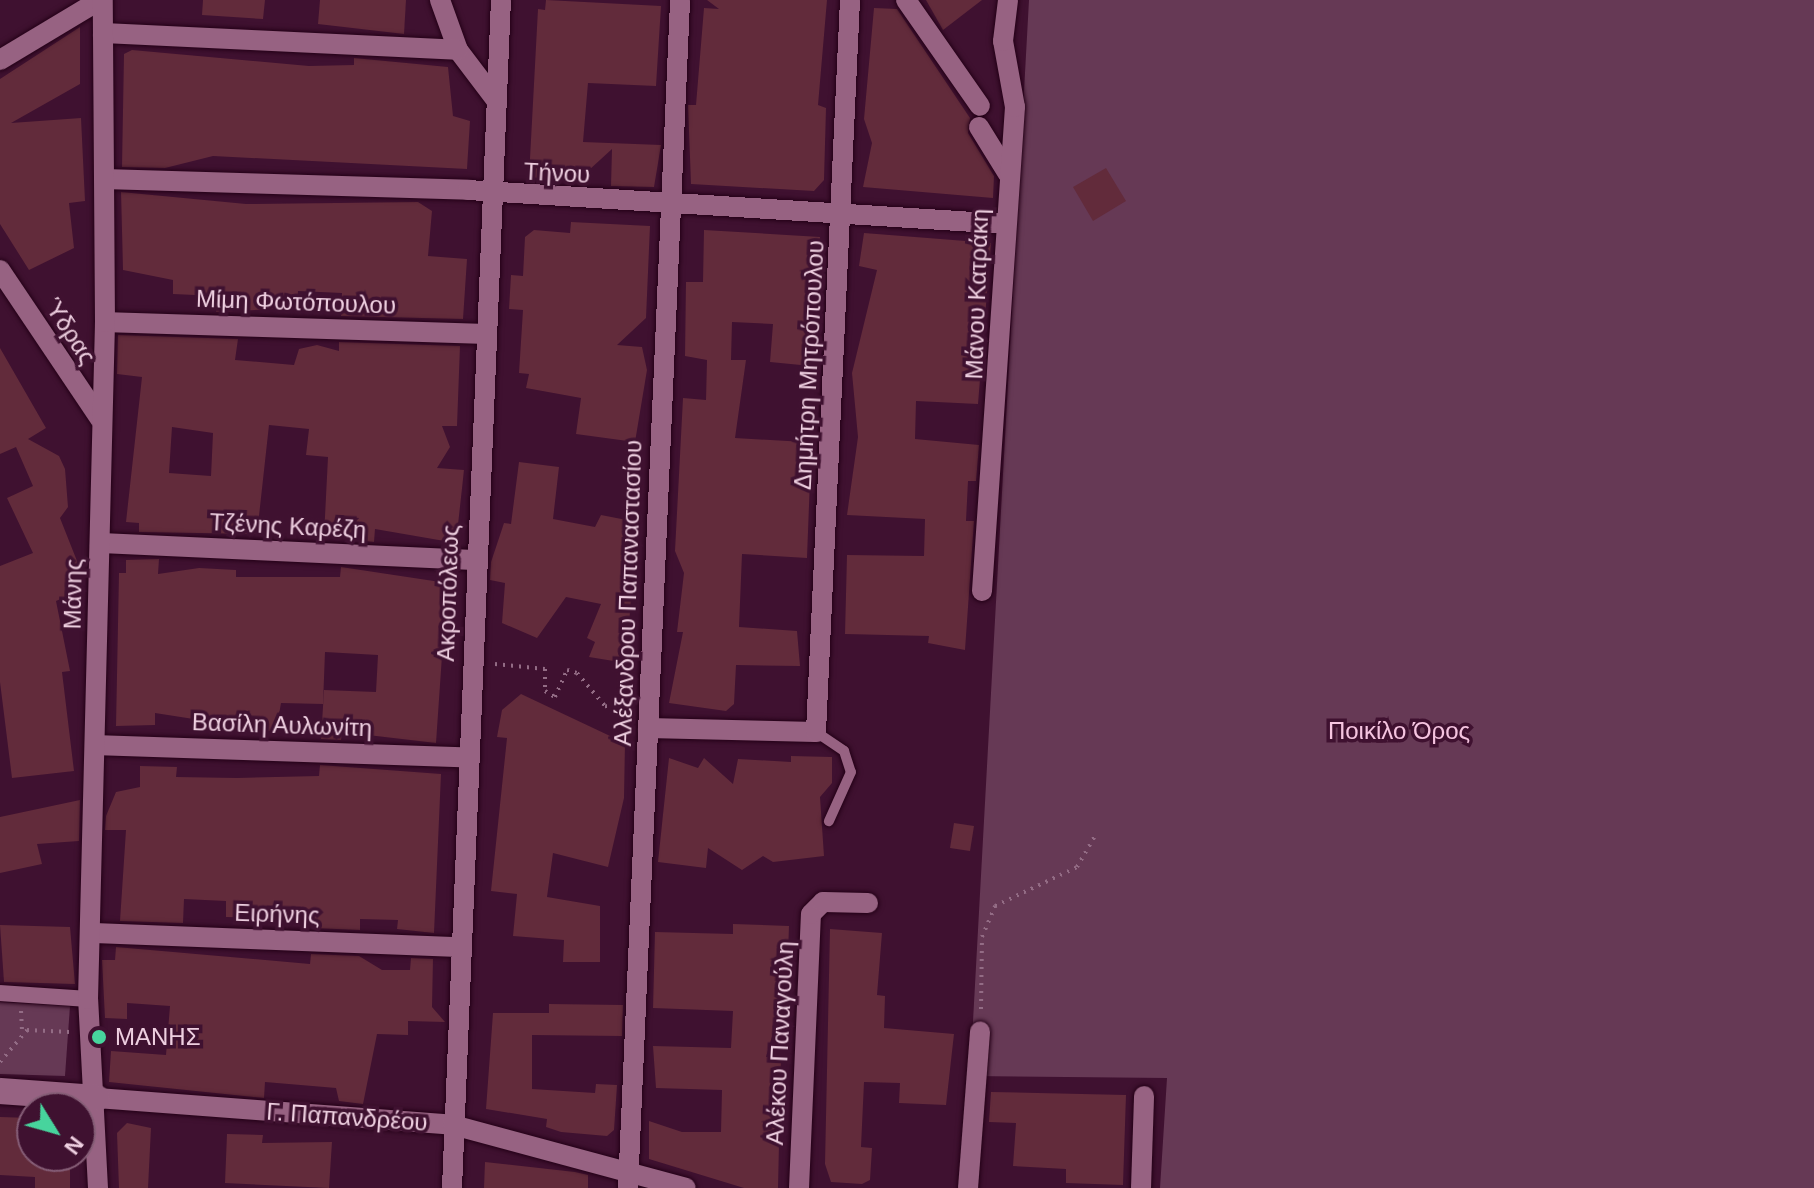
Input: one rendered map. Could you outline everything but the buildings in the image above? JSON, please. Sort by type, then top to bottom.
[{"type":"street","name":"Μάνης","points":[[98,1188],[97,1098],[88,999],[96,745],[100,419],[105,322],[101,0]]},
{"type":"street","points":[[0,60],[101,0]]},
{"type":"street","points":[[440,0],[458,50],[496,100]]},
{"type":"street","name":"Ακροπόλεως","points":[[452,1188],[475,560],[501,0]]},
{"type":"street","name":"Αλέξανδρου Παπαναστασίου","points":[[628,1178],[680,0]]},
{"type":"street","name":"Δημήτρη Μητρόπουλου","points":[[816,732],[843,214],[850,0]]},
{"type":"street","points":[[906,0],[980,106]]},
{"type":"street","name":"Μάνου Κατράκη","points":[[982,591],[1008,174],[1015,107],[1003,41],[1008,0]]},
{"type":"street","points":[[103,33],[458,50]]},
{"type":"street","points":[[979,127],[1008,174]]},
{"type":"street","name":"Τήνου","points":[[105,179],[491,192],[1005,224]]},
{"type":"street","name":"Ύδρας","points":[[0,270],[7,297],[100,419]]},
{"type":"street","name":"Μίμη Φωτόπουλου","points":[[105,322],[485,334]]},
{"type":"street","name":"Τζένης Καρέζη","points":[[100,543],[475,560]]},
{"type":"street","points":[[649,723],[816,732]]},
{"type":"street","name":"Βασίλη Αυλωνίτη","points":[[96,745],[467,757]]},
{"type":"street","name":"Αλέκου Παναγούλη","points":[[799,1188],[811,914],[823,902],[868,903]]},
{"type":"street","name":"Ειρήνης","points":[[91,933],[462,947]]},
{"type":"street","points":[[0,993],[88,999]]},
{"type":"street","points":[[968,1188],[980,1031]]},
{"type":"street","name":"Γ. Παπανδρέου","points":[[0,1091],[453,1125],[628,1178],[686,1188]]},
{"type":"street","points":[[1141,1188],[1144,1096]]},
{"type":"lane","points":[[816,732],[844,751],[851,772],[829,821]]},
{"type":"path","points":[[471,663],[545,669],[545,691],[555,697],[567,670],[605,706],[649,723]]},
{"type":"path","points":[[980,1031],[985,921],[1012,895],[1077,867],[1095,836]]},
{"type":"path","points":[[0,1062],[27,1030],[90,1034]]},
{"type":"green space","name":"Ποικίλο Όρος","points":[[1029,0],[1814,0],[1814,1188],[1160,1188],[1167,1078],[970,1076]]},
{"type":"green space","points":[[0,1002],[70,1006],[65,1076],[0,1074]]},
{"type":"place","name":"ΜΑΝΗΣ","points":[[99,1037]]}]
